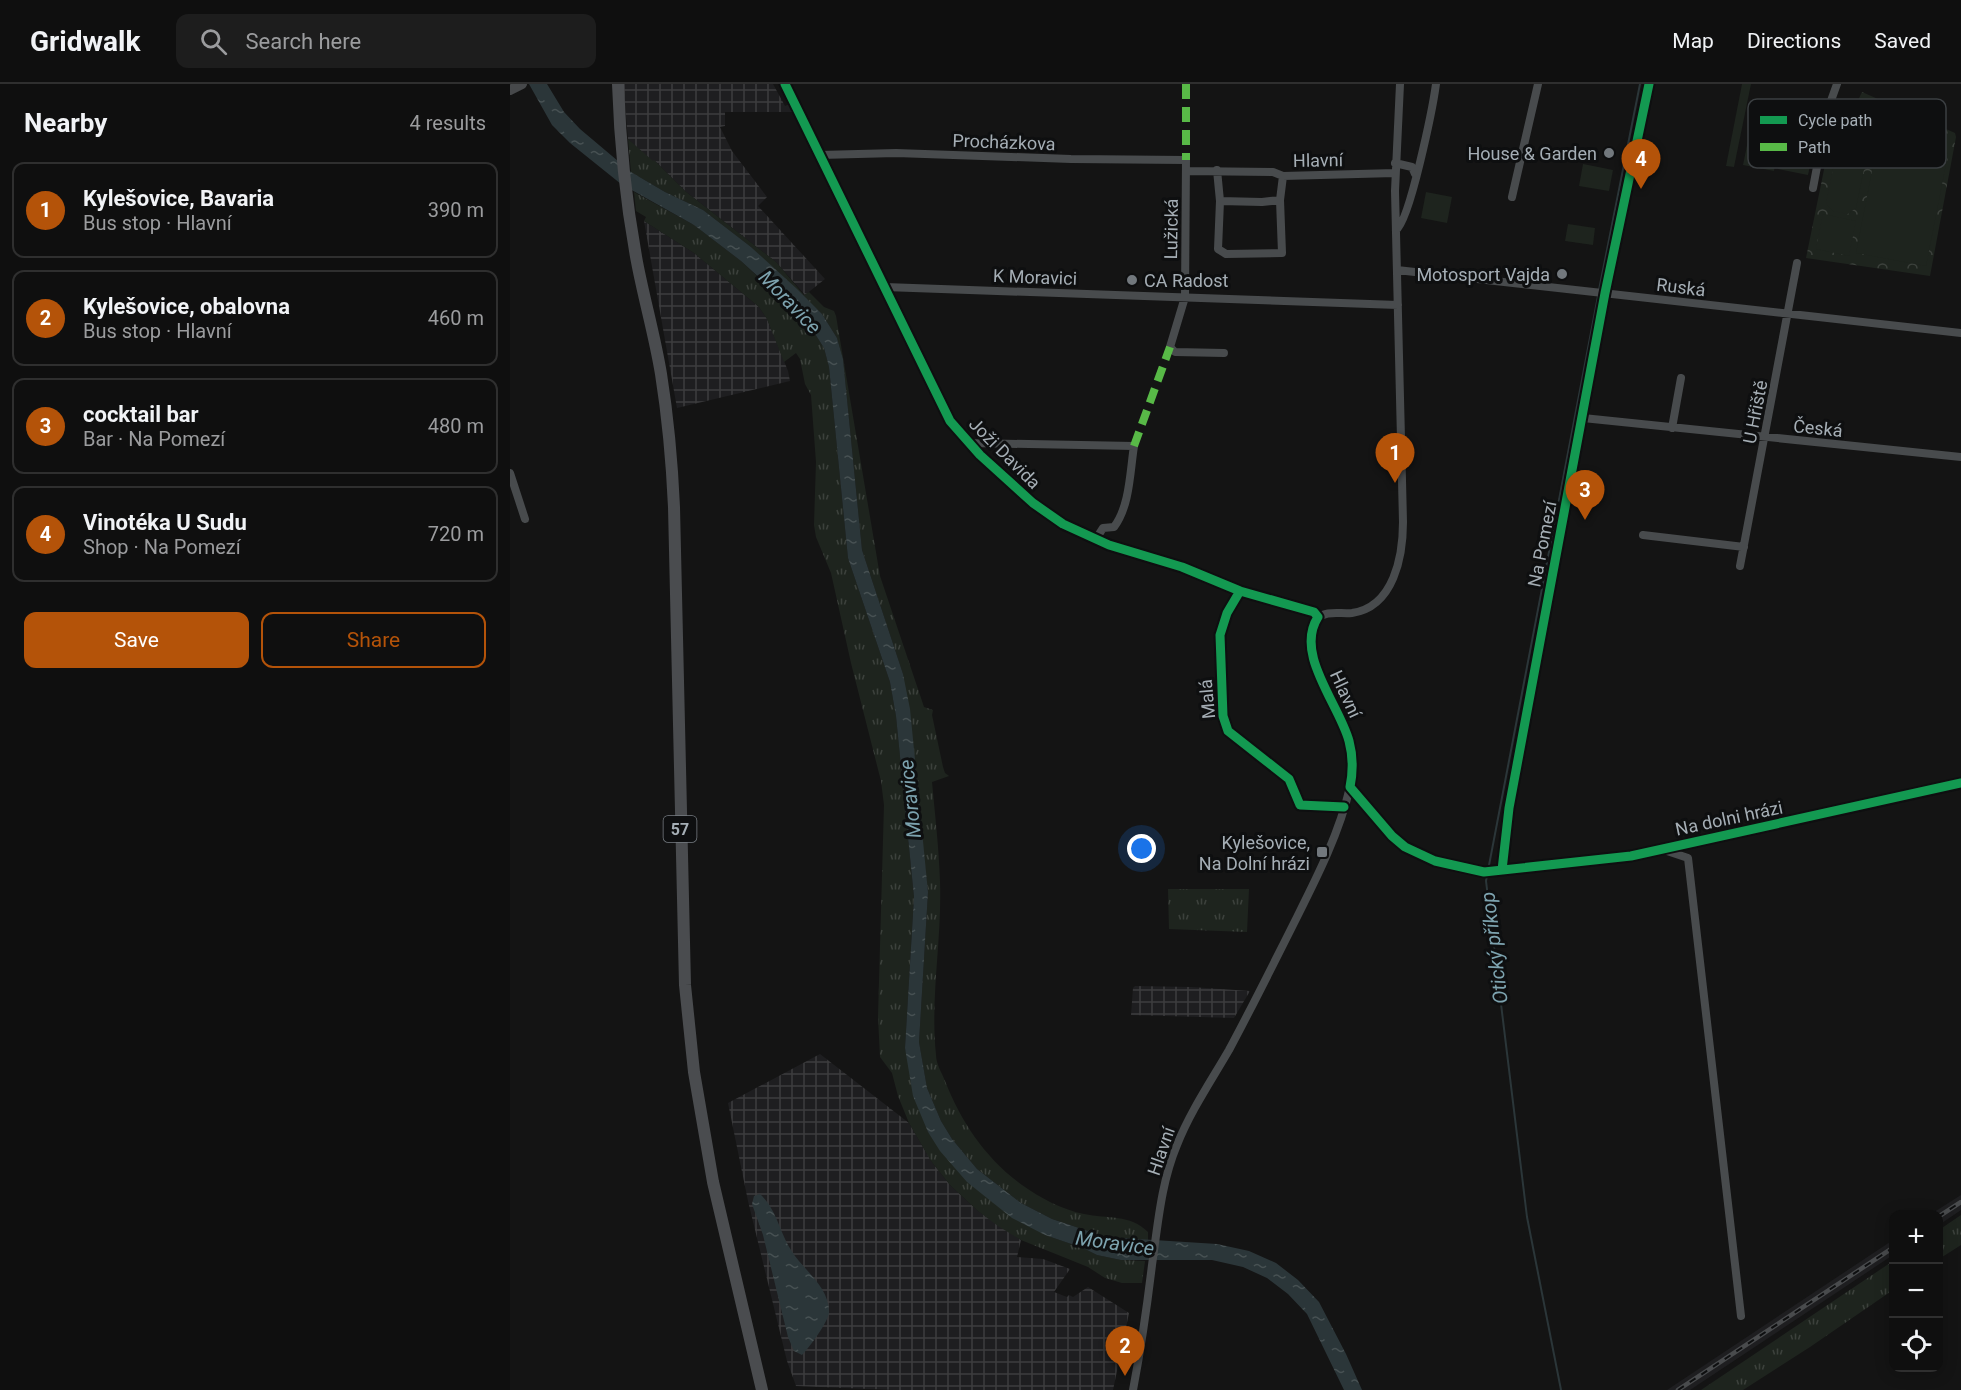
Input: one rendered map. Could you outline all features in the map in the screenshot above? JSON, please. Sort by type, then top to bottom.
[{"type":"main road","points":[[510,90],[522,84]]},
{"type":"main road","name":"57","points":[[610,84],[619,130],[628,207],[660,372],[671,461],[675,519],[684,974],[694,1072],[712,1182],[762,1390]]},
{"type":"main road","name":"57","points":[[618,84],[619,130]]},
{"type":"street","name":"Joži Davida","points":[[785,84],[950,421],[970,443],[1033,503],[1063,524],[1109,545],[1182,567],[1240,591],[1307,609],[1318,617]]},
{"type":"street","points":[[1318,617],[1324,614],[1354,612],[1371,606],[1390,585],[1400,559],[1403,522],[1395,163],[1400,84]]},
{"type":"street","points":[[1396,230],[1403,222],[1430,120],[1436,84]]},
{"type":"street","points":[[1512,197],[1538,84]]},
{"type":"street","name":"Na Pomezí","points":[[1498,871],[1583,418],[1600,293],[1649,84]]},
{"type":"street","points":[[1832,99],[1837,84]]},
{"type":"street","name":"Procházkova","points":[[820,155],[896,153],[1186,160]]},
{"type":"street","name":"Lužická","points":[[1185,297],[1186,160]]},
{"type":"street","points":[[1395,163],[1412,167],[1415,170],[1414,180],[1407,190],[1395,191]]},
{"type":"street","points":[[1813,188],[1817,168]]},
{"type":"street","points":[[1217,170],[1220,201],[1280,200]]},
{"type":"street","points":[[1186,171],[1273,172],[1283,176]]},
{"type":"street","name":"Hlavní","points":[[1220,201],[1218,249],[1226,254],[1282,253],[1280,200],[1283,176],[1395,173]]},
{"type":"street","name":"U Hřiště","points":[[1740,566],[1797,263]]},
{"type":"street","name":"Ruská","points":[[1397,270],[1961,333]]},
{"type":"street","name":"K Moravici","points":[[885,287],[1185,297]]},
{"type":"street","points":[[1224,353],[1175,352],[1170,349],[1185,297],[1398,305]]},
{"type":"street","points":[[1672,428],[1680,378]]},
{"type":"street","name":"Česká","points":[[1583,418],[1961,458]]},
{"type":"street","points":[[970,443],[1134,446],[1126,497],[1119,519],[1114,526],[1103,528],[1096,539]]},
{"type":"street","points":[[510,473],[525,519]]},
{"type":"street","points":[[1643,535],[1744,547]]},
{"type":"street","name":"Malá","points":[[1240,591],[1225,620],[1220,643],[1223,716],[1228,731],[1288,779],[1300,804],[1344,807]]},
{"type":"street","name":"Hlavní","points":[[1133,1390],[1166,1176],[1183,1130],[1273,967],[1318,873],[1350,787],[1352,762],[1349,741],[1319,675],[1312,651],[1311,634],[1318,617]]},
{"type":"street","name":"Na dolni hrázi","points":[[1350,787],[1392,836],[1405,847],[1435,861],[1484,872],[1631,856],[1961,783]]},
{"type":"street","points":[[1662,850],[1688,858],[1742,1316]]},
{"type":"shaded area","points":[[623,84],[773,84],[785,106],[790,104],[794,112],[725,112],[725,126],[720,127],[732,151],[767,197],[758,206],[825,279],[805,295],[776,262],[685,191],[655,161],[653,162],[628,139]]},
{"type":"shaded area","points":[[644,221],[694,253],[759,307],[767,319],[790,381],[677,408]]},
{"type":"shaded area","points":[[1135,986],[1250,991],[1234,1018],[1131,1015]]},
{"type":"shaded area","points":[[820,1054],[909,1123],[931,1161],[950,1185],[978,1211],[1021,1240],[1017,1257],[1043,1259],[1070,1269],[1054,1292],[1073,1297],[1088,1287],[1129,1313],[1113,1390],[894,1390],[796,1386],[787,1361],[748,1201],[728,1103]]},
{"type":"shaded area","points":[[1961,1195],[1961,1210],[1943,1222],[1943,1210],[1937,1210]]},
{"type":"shaded area","points":[[1889,1243],[1889,1258],[1690,1390],[1667,1390]]},
{"type":"green space","points":[[1742,84],[1751,84],[1734,167],[1726,166]]},
{"type":"green space","points":[[1862,92],[1878,99],[1859,99]]},
{"type":"green space","points":[[1946,129],[1955,133],[1930,276],[1806,258],[1824,168],[1946,168]]},
{"type":"green space","points":[[628,139],[654,160],[685,191],[776,262],[804,295],[809,292],[824,307],[834,311],[836,316],[880,576],[924,707],[933,710],[932,715],[943,767],[949,776],[932,782],[940,882],[935,1033],[937,1062],[951,1096],[976,1139],[997,1164],[1022,1185],[1068,1210],[1134,1222],[1148,1232],[1148,1240],[1106,1237],[1052,1219],[1021,1203],[977,1169],[952,1139],[941,1121],[927,1088],[919,1042],[928,892],[903,674],[862,550],[843,359],[837,338],[822,314],[751,247],[703,210],[665,192],[631,172]]},
{"type":"green space","points":[[1748,140],[1748,166],[1743,165]]},
{"type":"green space","points":[[1583,164],[1613,170],[1609,191],[1579,186]]},
{"type":"green space","points":[[1758,168],[1775,168],[1774,171]]},
{"type":"green space","points":[[1778,168],[1810,168],[1808,175]]},
{"type":"green space","points":[[1833,168],[1864,168],[1856,208],[1848,214],[1833,211],[1826,204]]},
{"type":"green space","points":[[1873,168],[1945,168],[1926,266],[1856,253]]},
{"type":"green space","points":[[634,192],[694,225],[741,261],[810,326],[824,348],[829,367],[848,558],[890,682],[896,716],[914,897],[905,1048],[928,1132],[1045,1235],[1097,1255],[1121,1260],[1145,1261],[1142,1283],[1122,1283],[1105,1278],[1088,1267],[1021,1240],[998,1226],[950,1185],[931,1161],[909,1123],[892,1073],[880,1057],[878,1017],[884,805],[881,781],[831,573],[816,537],[814,525],[816,462],[811,395],[805,384],[800,359],[796,353],[784,362],[767,319],[759,307],[694,253],[644,221],[646,217],[636,211]]},
{"type":"green space","points":[[1426,192],[1452,197],[1447,223],[1421,218]]},
{"type":"green space","points":[[1823,214],[1856,221],[1849,256],[1816,249]]},
{"type":"green space","points":[[1568,224],[1595,228],[1593,245],[1565,241]]},
{"type":"green space","points":[[1168,889],[1249,889],[1247,932],[1169,929]]},
{"type":"green space","points":[[1961,1215],[1961,1245],[1943,1256],[1943,1227]]},
{"type":"green space","points":[[1889,1264],[1889,1293],[1810,1347],[1743,1390],[1701,1390]]},
{"type":"water","name":"Moravice","points":[[529,84],[547,84],[564,112],[580,129],[631,172],[665,192],[703,210],[751,247],[822,314],[837,338],[843,359],[862,550],[903,674],[910,709],[928,892],[919,1042],[927,1088],[941,1121],[952,1139],[977,1169],[1021,1203],[1052,1219],[1106,1237],[1217,1244],[1249,1251],[1276,1263],[1298,1280],[1319,1302],[1362,1390],[1344,1390],[1307,1314],[1288,1294],[1267,1278],[1243,1267],[1212,1260],[1121,1260],[1097,1255],[1045,1235],[1012,1218],[967,1182],[940,1151],[928,1132],[913,1096],[905,1048],[914,897],[896,716],[890,682],[848,558],[829,367],[824,348],[810,326],[741,261],[694,225],[621,184],[570,143],[552,125]]},
{"type":"water","points":[[760,1194],[774,1214],[791,1250],[820,1286],[828,1303],[829,1312],[826,1322],[802,1355],[794,1351],[788,1337],[763,1235],[752,1204],[754,1196]]},
{"type":"waterway","name":"Otický příkop","points":[[1599,290],[1640,84]]},
{"type":"waterway","name":"Otický příkop","points":[[1561,1390],[1527,1217],[1486,881],[1598,296]]},
{"type":"railway","points":[[1943,1214],[1961,1202]]},
{"type":"railway","points":[[1678,1390],[1889,1250]]},
{"type":"marked path","points":[[1186,84],[1186,160]]},
{"type":"marked path","points":[[1134,446],[1170,347]]},
{"type":"cycle path","points":[[785,84],[950,421],[980,455],[1033,503],[1063,524],[1109,545],[1182,567],[1240,591],[1314,612],[1318,617],[1312,631],[1311,647],[1321,679],[1349,741],[1352,764],[1350,787],[1392,836],[1405,847],[1435,861],[1484,872],[1631,856],[1961,783]]},
{"type":"cycle path","points":[[1502,870],[1509,808],[1605,293],[1649,84]]},
{"type":"cycle path","points":[[1240,591],[1227,613],[1220,635],[1223,716],[1228,731],[1289,779],[1300,805],[1344,807]]},
{"type":"place","name":"House & Garden","points":[[1609,153]]},
{"type":"place","name":"Vinotéka U Sudu","points":[[1641,189]]},
{"type":"place","name":"Motosport Vajda","points":[[1562,274]]},
{"type":"place","name":"CA Radost","points":[[1132,280]]},
{"type":"place","name":"Kylešovice, Bavaria","points":[[1395,483]]},
{"type":"place","name":"cocktail bar","points":[[1585,520]]},
{"type":"place","name":"Kylešovice, Na Dolní hrázi","points":[[1322,852]]},
{"type":"place","name":"Kylešovice, obalovna","points":[[1125,1376]]}]
